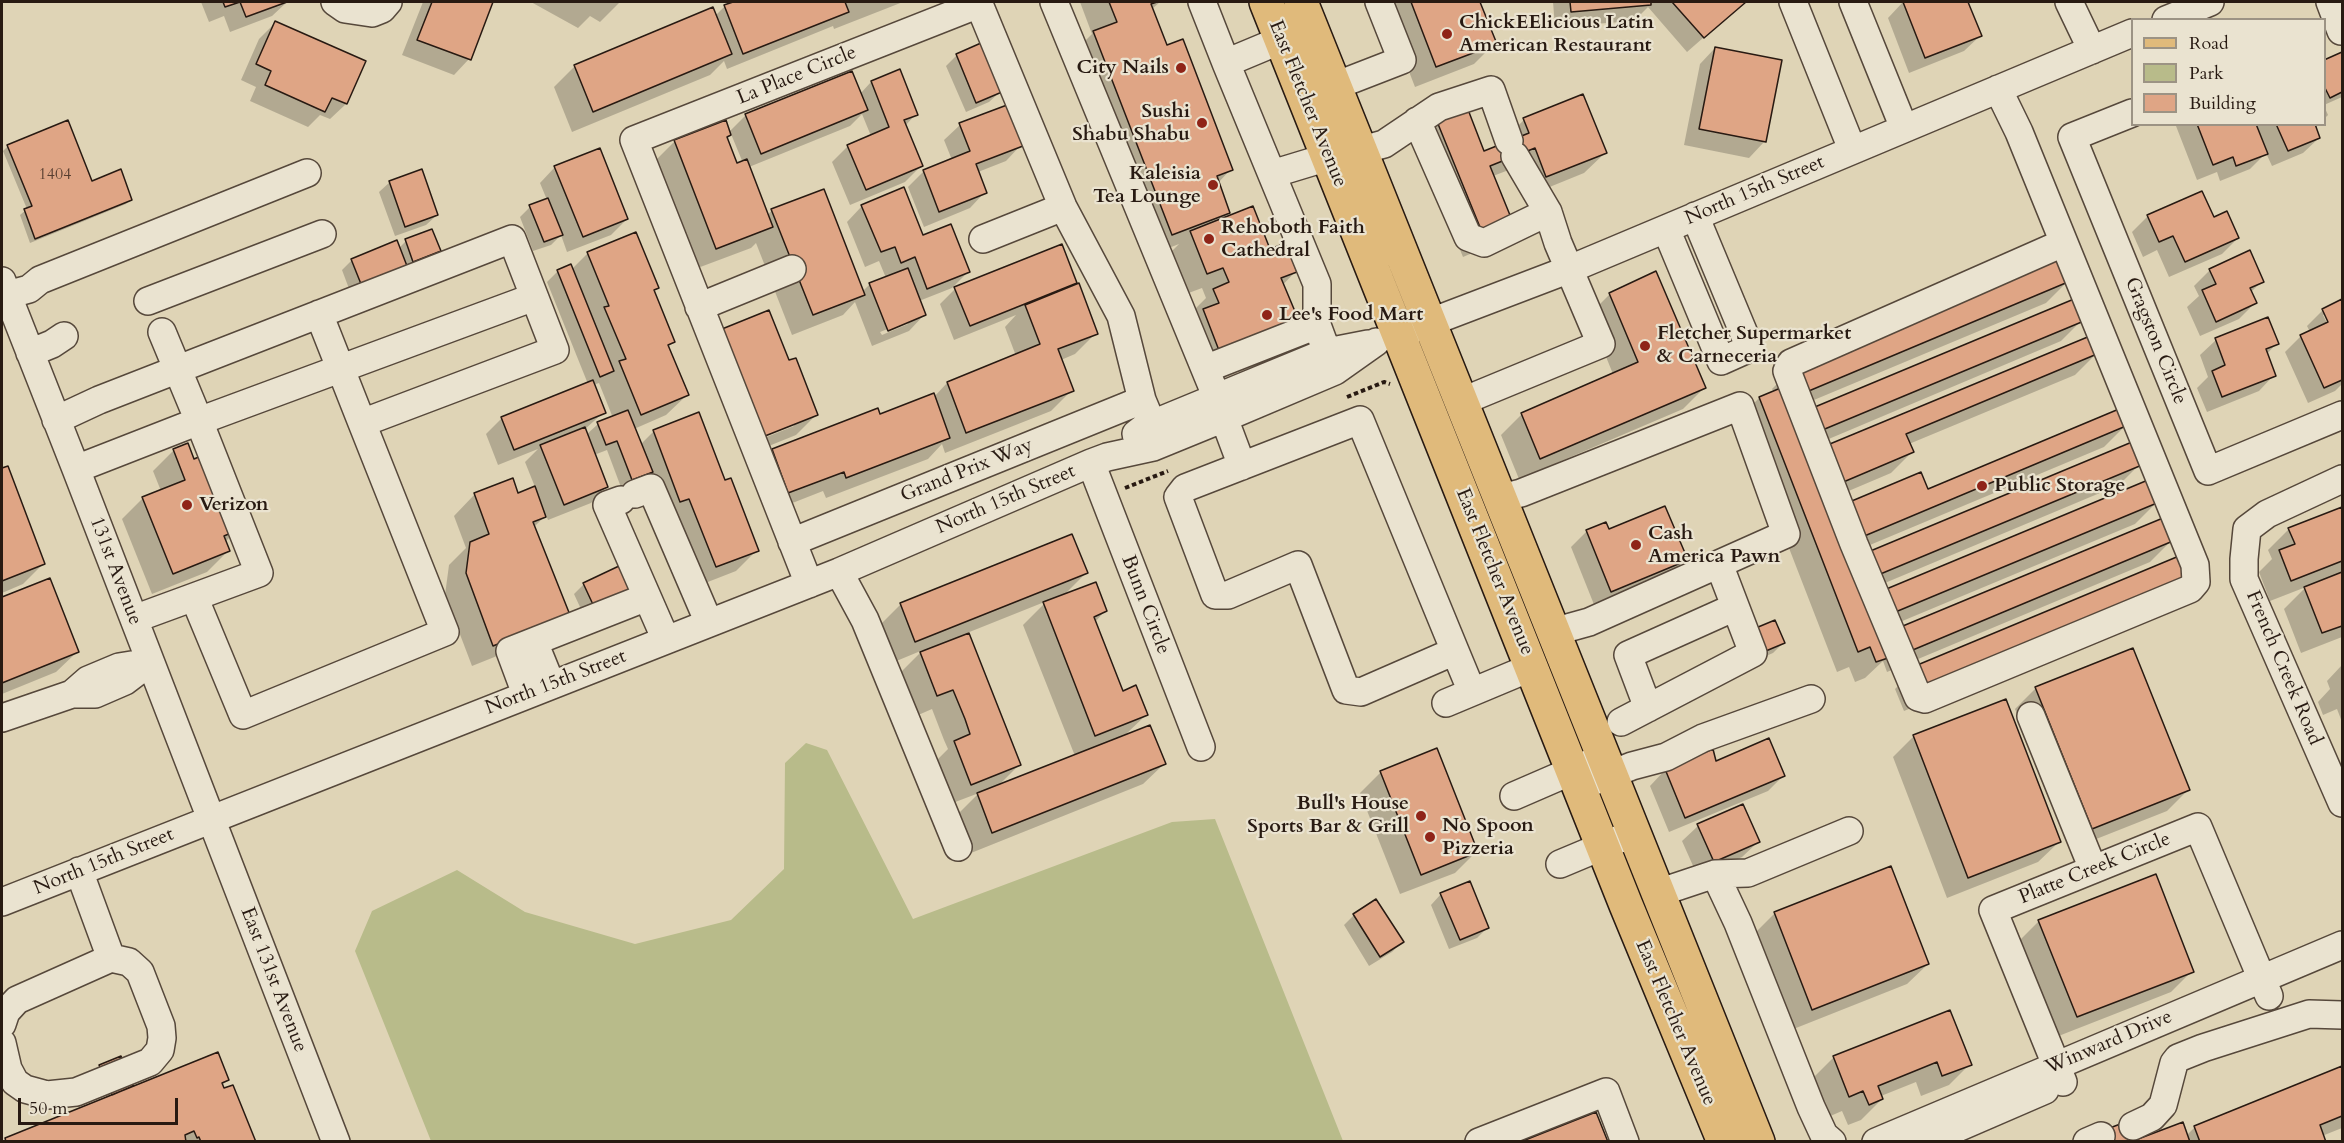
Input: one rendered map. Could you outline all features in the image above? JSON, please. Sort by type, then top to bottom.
[{"type":"main road","name":"East Fletcher Avenue","points":[[1266,2],[1328,157],[1388,338],[1532,667],[1626,905],[1724,1142]]},
{"type":"main road","name":"East Fletcher Avenue","points":[[1301,2],[1463,401],[1553,632],[1608,747],[1634,834],[1758,1142]]},
{"type":"main road","points":[[1572,768],[1608,747]]},
{"type":"main road","points":[[1626,905],[1658,893]]},
{"type":"street","points":[[335,2],[345,9],[372,13],[382,9],[388,2]]},
{"type":"street","points":[[1054,2],[1205,369],[1242,466]]},
{"type":"street","points":[[1202,2],[1317,284],[1317,325],[1327,351]]},
{"type":"street","points":[[1335,86],[1402,60],[1378,2]]},
{"type":"street","points":[[1793,2],[1852,149]]},
{"type":"street","points":[[1853,2],[1904,128]]},
{"type":"street","points":[[2069,2],[2092,50]]},
{"type":"street","points":[[2171,18],[2210,2]]},
{"type":"street","points":[[2330,2],[2336,33]]},
{"type":"street","name":"La Place Circle","points":[[809,584],[634,140],[979,4],[1063,207],[1121,316],[1147,412]]},
{"type":"street","name":"North 15th Street","points":[[2,902],[809,584],[1099,460],[1153,447],[1327,351],[1388,338],[1570,269],[2131,34]]},
{"type":"street","points":[[1226,63],[1281,40]]},
{"type":"street","points":[[1998,89],[2019,132],[2194,565],[2196,582],[2190,589],[1925,699],[1918,697],[1854,544],[1787,371],[1791,363],[2063,243]]},
{"type":"street","points":[[1362,150],[1384,144],[1439,107],[1491,90],[1512,149],[1548,212],[1558,243],[1601,344],[1463,401]]},
{"type":"street","name":"Gragston Circle","points":[[2131,114],[2072,137],[2208,471],[2343,415]]},
{"type":"street","points":[[1417,121],[1468,237],[1484,243],[1548,212]]},
{"type":"street","points":[[1272,174],[1328,157]]},
{"type":"street","points":[[10,326],[4,288],[29,289],[40,280],[307,173]]},
{"type":"street","points":[[983,239],[1063,207]]},
{"type":"street","points":[[1666,229],[1721,360],[1750,348],[1695,216]]},
{"type":"street","points":[[148,302],[322,234]]},
{"type":"street","points":[[56,420],[177,370],[512,239],[555,350],[362,423]]},
{"type":"street","points":[[699,306],[792,269]]},
{"type":"street","points":[[76,469],[534,297]]},
{"type":"street","points":[[194,597],[243,715],[445,632],[319,314]]},
{"type":"street","points":[[1205,369],[1317,325]]},
{"type":"street","name":"131st Avenue","points":[[10,326],[30,353],[211,819]]},
{"type":"street","points":[[134,619],[258,573],[162,332]]},
{"type":"street","points":[[30,353],[64,336]]},
{"type":"street","name":"North 15th Street","points":[[1099,460],[1147,412],[1220,408],[1335,371],[1388,338]]},
{"type":"street","points":[[1501,498],[1521,493],[1740,405],[1786,534],[1589,622],[1553,632]]},
{"type":"street","name":"Grand Prix Way","points":[[792,542],[1147,412]]},
{"type":"street","points":[[1455,651],[1361,692],[1346,690],[1298,565],[1228,595],[1215,596],[1178,497],[1185,488],[1360,420],[1472,692]]},
{"type":"street","name":"Bunn Circle","points":[[1099,460],[1202,747]]},
{"type":"street","name":"French Creek Road","points":[[2343,479],[2267,514],[2247,529],[2244,579],[2343,803]]},
{"type":"street","points":[[666,640],[608,505],[628,497],[651,488],[709,623]]},
{"type":"street","points":[[1514,796],[1572,768],[1608,747],[1648,708],[1753,653],[1719,564]]},
{"type":"street","points":[[838,572],[865,620],[958,847]]},
{"type":"street","points":[[526,694],[510,651],[647,597]]},
{"type":"street","points":[[1648,708],[1628,655],[1736,607]]},
{"type":"street","points":[[534,642],[551,684]]},
{"type":"street","points":[[2,718],[72,694],[94,694],[125,681],[150,662]]},
{"type":"street","points":[[1446,703],[1532,667]]},
{"type":"street","points":[[1608,747],[1666,757],[1703,738],[1811,699]]},
{"type":"street","points":[[2031,716],[2093,869]]},
{"type":"street","name":"East 131st Avenue","points":[[211,819],[336,1142]]},
{"type":"street","name":"Platte Creek Circle","points":[[2060,1074],[1993,910],[2198,827],[2266,988]]},
{"type":"street","points":[[1658,893],[1715,874],[1748,873],[1849,831]]},
{"type":"street","points":[[1560,864],[1634,834]]},
{"type":"street","points":[[79,871],[111,958]]},
{"type":"street","points":[[1715,874],[1738,923],[1811,1107],[1824,1135],[1832,1142]]},
{"type":"street","name":"Winward Drive","points":[[2266,988],[2343,945]]},
{"type":"street","points":[[2,1024],[6,1012],[17,1000],[111,958],[129,962],[140,972],[161,1026],[162,1038],[160,1050],[150,1062],[76,1092],[47,1095],[8,1087],[8,1069],[2,1043]]},
{"type":"street","name":"Winward Drive","points":[[1876,1142],[2060,1074],[2266,988],[2343,965]]},
{"type":"street","points":[[2133,1126],[2152,1117],[2163,1105],[2174,1064],[2178,1058],[2309,1014],[2343,1015]]},
{"type":"street","name":"Winward Drive","points":[[1925,1142],[2060,1074]]},
{"type":"street","points":[[1479,1142],[1606,1092],[1625,1142]]},
{"type":"green space","points":[[806,743],[827,750],[913,919],[1172,822],[1215,819],[1343,1141],[431,1141],[355,951],[372,911],[457,870],[525,912],[635,944],[731,920],[784,869],[785,763]]},
{"type":"building","points":[[223,2],[240,2],[225,7]]},
{"type":"building","points":[[240,2],[287,2],[246,17]]},
{"type":"building","points":[[432,2],[493,2],[471,60],[417,40]]},
{"type":"building","points":[[733,2],[845,2],[849,12],[743,54],[724,5]]},
{"type":"building","points":[[1109,2],[1157,2],[1151,4],[1167,45],[1183,39],[1233,170],[1217,176],[1230,213],[1172,235],[1093,31],[1117,22]]},
{"type":"building","points":[[1411,2],[1480,2],[1497,44],[1436,67]]},
{"type":"building","points":[[1570,2],[1651,2],[1651,5],[1571,12]]},
{"type":"building","points":[[1672,2],[1746,2],[1704,38]]},
{"type":"building","points":[[1903,2],[1968,2],[1982,36],[1925,58]]},
{"type":"building","points":[[713,7],[732,54],[593,112],[574,65]]},
{"type":"building","points":[[275,21],[366,61],[347,104],[332,98],[325,112],[265,85],[271,71],[256,64]]},
{"type":"building","points":[[981,43],[1002,92],[976,103],[956,54]]},
{"type":"building","points":[[1715,47],[1782,60],[1766,142],[1699,129]]},
{"type":"building","points":[[2342,52],[2342,92],[2330,98],[2326,90],[2326,59]]},
{"type":"building","points":[[900,69],[918,115],[904,120],[923,166],[866,190],[847,145],[889,127],[871,81]]},
{"type":"building","points":[[852,71],[868,110],[761,154],[745,114]]},
{"type":"building","points":[[1583,94],[1607,153],[1546,177],[1535,148],[1490,166],[1514,225],[1484,237],[1436,119],[1467,107],[1484,151],[1529,133],[1523,118]]},
{"type":"building","points":[[1007,105],[1023,146],[976,164],[987,193],[939,212],[923,170],[970,151],[959,123]]},
{"type":"building","points":[[68,120],[92,181],[121,169],[132,200],[35,239],[24,209],[32,206],[7,145]]},
{"type":"building","points":[[726,120],[731,135],[727,137],[737,163],[747,159],[773,227],[716,249],[674,140]]},
{"type":"building","points":[[2198,126],[2257,126],[2268,154],[2236,166],[2233,157],[2213,165]]},
{"type":"building","points":[[2277,126],[2316,126],[2320,138],[2288,151]]},
{"type":"building","points":[[600,148],[628,219],[583,237],[554,166]]},
{"type":"building","points":[[422,169],[438,215],[405,227],[389,181]]},
{"type":"building","points":[[904,187],[923,235],[951,224],[970,272],[927,289],[915,257],[901,263],[895,247],[881,252],[861,205]]},
{"type":"building","points":[[824,189],[865,295],[813,315],[771,209]]},
{"type":"building","points":[[2202,191],[2214,217],[2227,211],[2239,238],[2185,262],[2173,236],[2159,242],[2147,215]]},
{"type":"building","points":[[548,198],[563,235],[544,242],[529,205]]},
{"type":"building","points":[[1253,206],[1270,249],[1286,243],[1297,272],[1281,278],[1299,321],[1220,353],[1203,309],[1219,303],[1213,289],[1229,282],[1223,268],[1207,274],[1190,231]]},
{"type":"building","points":[[432,229],[441,251],[413,262],[405,239]]},
{"type":"building","points":[[636,232],[659,288],[654,290],[675,342],[668,345],[689,395],[641,415],[619,361],[626,359],[604,307],[609,306],[587,252]]},
{"type":"building","points":[[397,240],[407,266],[361,284],[351,259]]},
{"type":"building","points":[[1062,244],[1077,283],[970,326],[954,287]]},
{"type":"building","points":[[2250,250],[2264,282],[2250,288],[2257,303],[2216,322],[2202,290],[2216,284],[2209,269]]},
{"type":"building","points":[[2057,256],[2068,282],[1804,393],[1792,367]]},
{"type":"building","points":[[571,264],[614,371],[600,377],[557,270]]},
{"type":"building","points":[[908,268],[926,315],[888,331],[869,283]]},
{"type":"building","points":[[1656,271],[1706,388],[1540,459],[1521,413],[1638,362],[1609,293]]},
{"type":"building","points":[[1079,283],[1098,334],[1058,349],[1074,391],[966,433],[947,382],[1040,344],[1025,305]]},
{"type":"building","points":[[2074,299],[2084,321],[1820,431],[1810,409]]},
{"type":"building","points":[[2342,299],[2342,380],[2324,388],[2300,335],[2328,322],[2322,309]]},
{"type":"building","points":[[769,310],[789,360],[796,358],[818,415],[765,436],[722,329]]},
{"type":"building","points":[[2268,317],[2279,344],[2266,349],[2276,376],[2222,397],[2212,371],[2225,365],[2215,338]]},
{"type":"building","points":[[2090,336],[2097,354],[1906,434],[1914,452],[1841,483],[1825,446]]},
{"type":"building","points":[[593,380],[606,413],[514,450],[501,417]]},
{"type":"building","points":[[1783,387],[1888,658],[1876,662],[1870,647],[1858,652],[1759,397]]},
{"type":"building","points":[[934,393],[950,438],[846,478],[844,472],[788,493],[772,449],[878,408],[880,414]]},
{"type":"building","points":[[2119,409],[2126,426],[1862,537],[1847,503],[1921,472],[1928,489]]},
{"type":"building","points":[[628,410],[653,472],[632,480],[617,441],[606,445],[597,422]]},
{"type":"building","points":[[699,412],[725,480],[731,478],[759,551],[716,567],[689,499],[680,502],[653,430]]},
{"type":"building","points":[[585,427],[608,487],[564,505],[540,445]]},
{"type":"building","points":[[2132,442],[2142,465],[1878,575],[1868,552]]},
{"type":"building","name":"Verizon","points":[[188,443],[194,459],[208,453],[238,530],[224,536],[230,551],[173,574],[142,497],[185,480],[173,449]]},
{"type":"building","points":[[8,466],[45,564],[2,581],[2,468]]},
{"type":"building","points":[[513,478],[518,493],[535,486],[546,517],[533,522],[570,615],[493,646],[466,573],[470,542],[489,534],[474,493]]},
{"type":"building","points":[[2148,480],[2157,503],[1893,613],[1884,590]]},
{"type":"building","name":"Cash America Pawn","points":[[1665,506],[1688,560],[1611,592],[1586,530],[1606,522],[1609,529]]},
{"type":"building","points":[[2342,507],[2342,561],[2291,581],[2279,550],[2295,544],[2288,528]]},
{"type":"building","points":[[2163,518],[2173,541],[1908,652],[1898,628]]},
{"type":"building","points":[[1072,534],[1088,573],[915,642],[900,603]]},
{"type":"building","points":[[2179,556],[2189,581],[1925,691],[1915,666]]},
{"type":"building","points":[[619,566],[633,593],[596,611],[583,583]]},
{"type":"building","points":[[2342,572],[2342,626],[2322,633],[2304,587]]},
{"type":"building","points":[[50,578],[79,652],[2,683],[2,597]]},
{"type":"building","points":[[1096,582],[1107,611],[1094,617],[1123,691],[1136,685],[1148,715],[1095,736],[1043,602]]},
{"type":"building","points":[[1775,620],[1785,643],[1761,653],[1751,630]]},
{"type":"building","points":[[969,633],[1021,765],[971,785],[954,741],[970,734],[965,719],[953,690],[937,696],[920,652]]},
{"type":"building","points":[[2133,648],[2190,790],[2092,829],[2035,687]]},
{"type":"building","points":[[2006,699],[2061,842],[1968,878],[1913,735]]},
{"type":"building","points":[[1150,725],[1166,764],[992,833],[977,793]]},
{"type":"building","points":[[1769,738],[1785,776],[1685,818],[1665,769],[1713,749],[1716,761]]},
{"type":"building","points":[[1437,748],[1478,852],[1421,875],[1380,771]]},
{"type":"building","points":[[1743,804],[1760,842],[1714,862],[1697,824]]},
{"type":"building","points":[[1891,866],[1929,964],[1812,1010],[1774,912]]},
{"type":"building","points":[[2156,874],[2194,972],[2077,1017],[2038,920]]},
{"type":"building","points":[[1470,881],[1489,928],[1460,940],[1440,893]]},
{"type":"building","points":[[1376,899],[1404,942],[1380,957],[1353,914]]},
{"type":"building","points":[[1950,1010],[1972,1065],[1942,1076],[1937,1062],[1878,1086],[1883,1099],[1869,1105],[1863,1091],[1849,1097],[1833,1056]]},
{"type":"building","points":[[218,1052],[229,1080],[222,1083],[224,1088],[233,1085],[256,1142],[201,1142],[194,1131],[185,1135],[186,1142],[6,1142],[5,1138]]},
{"type":"building","points":[[121,1056],[133,1086],[112,1095],[99,1065]]},
{"type":"building","points":[[2342,1066],[2342,1116],[2320,1125],[2326,1142],[2200,1142],[2194,1126]]},
{"type":"building","points":[[1596,1112],[1608,1142],[1520,1142]]},
{"type":"building","points":[[2131,1120],[2138,1139],[2183,1122],[2190,1142],[2103,1142],[2099,1132]]},
{"type":"place","name":"ChickEElicious Latin American Restaurant","points":[[1447,34]]},
{"type":"place","name":"City Nails","points":[[1181,68]]},
{"type":"place","name":"Sushi Shabu Shabu","points":[[1202,123]]},
{"type":"place","name":"Kaleisia Tea Lounge","points":[[1213,185]]},
{"type":"place","name":"Rehoboth Faith Cathedral","points":[[1209,239]]},
{"type":"place","name":"Lee's Food Mart","points":[[1267,315]]},
{"type":"place","name":"Fletcher Supermarket & Carneceria","points":[[1645,346]]},
{"type":"place","name":"Public Storage","points":[[1982,486]]},
{"type":"place","name":"Verizon","points":[[187,505]]},
{"type":"place","name":"Cash America Pawn","points":[[1636,545]]},
{"type":"place","name":"Bull's House Sports Bar & Grill","points":[[1421,816]]},
{"type":"place","name":"No Spoon Pizzeria","points":[[1430,837]]}]
